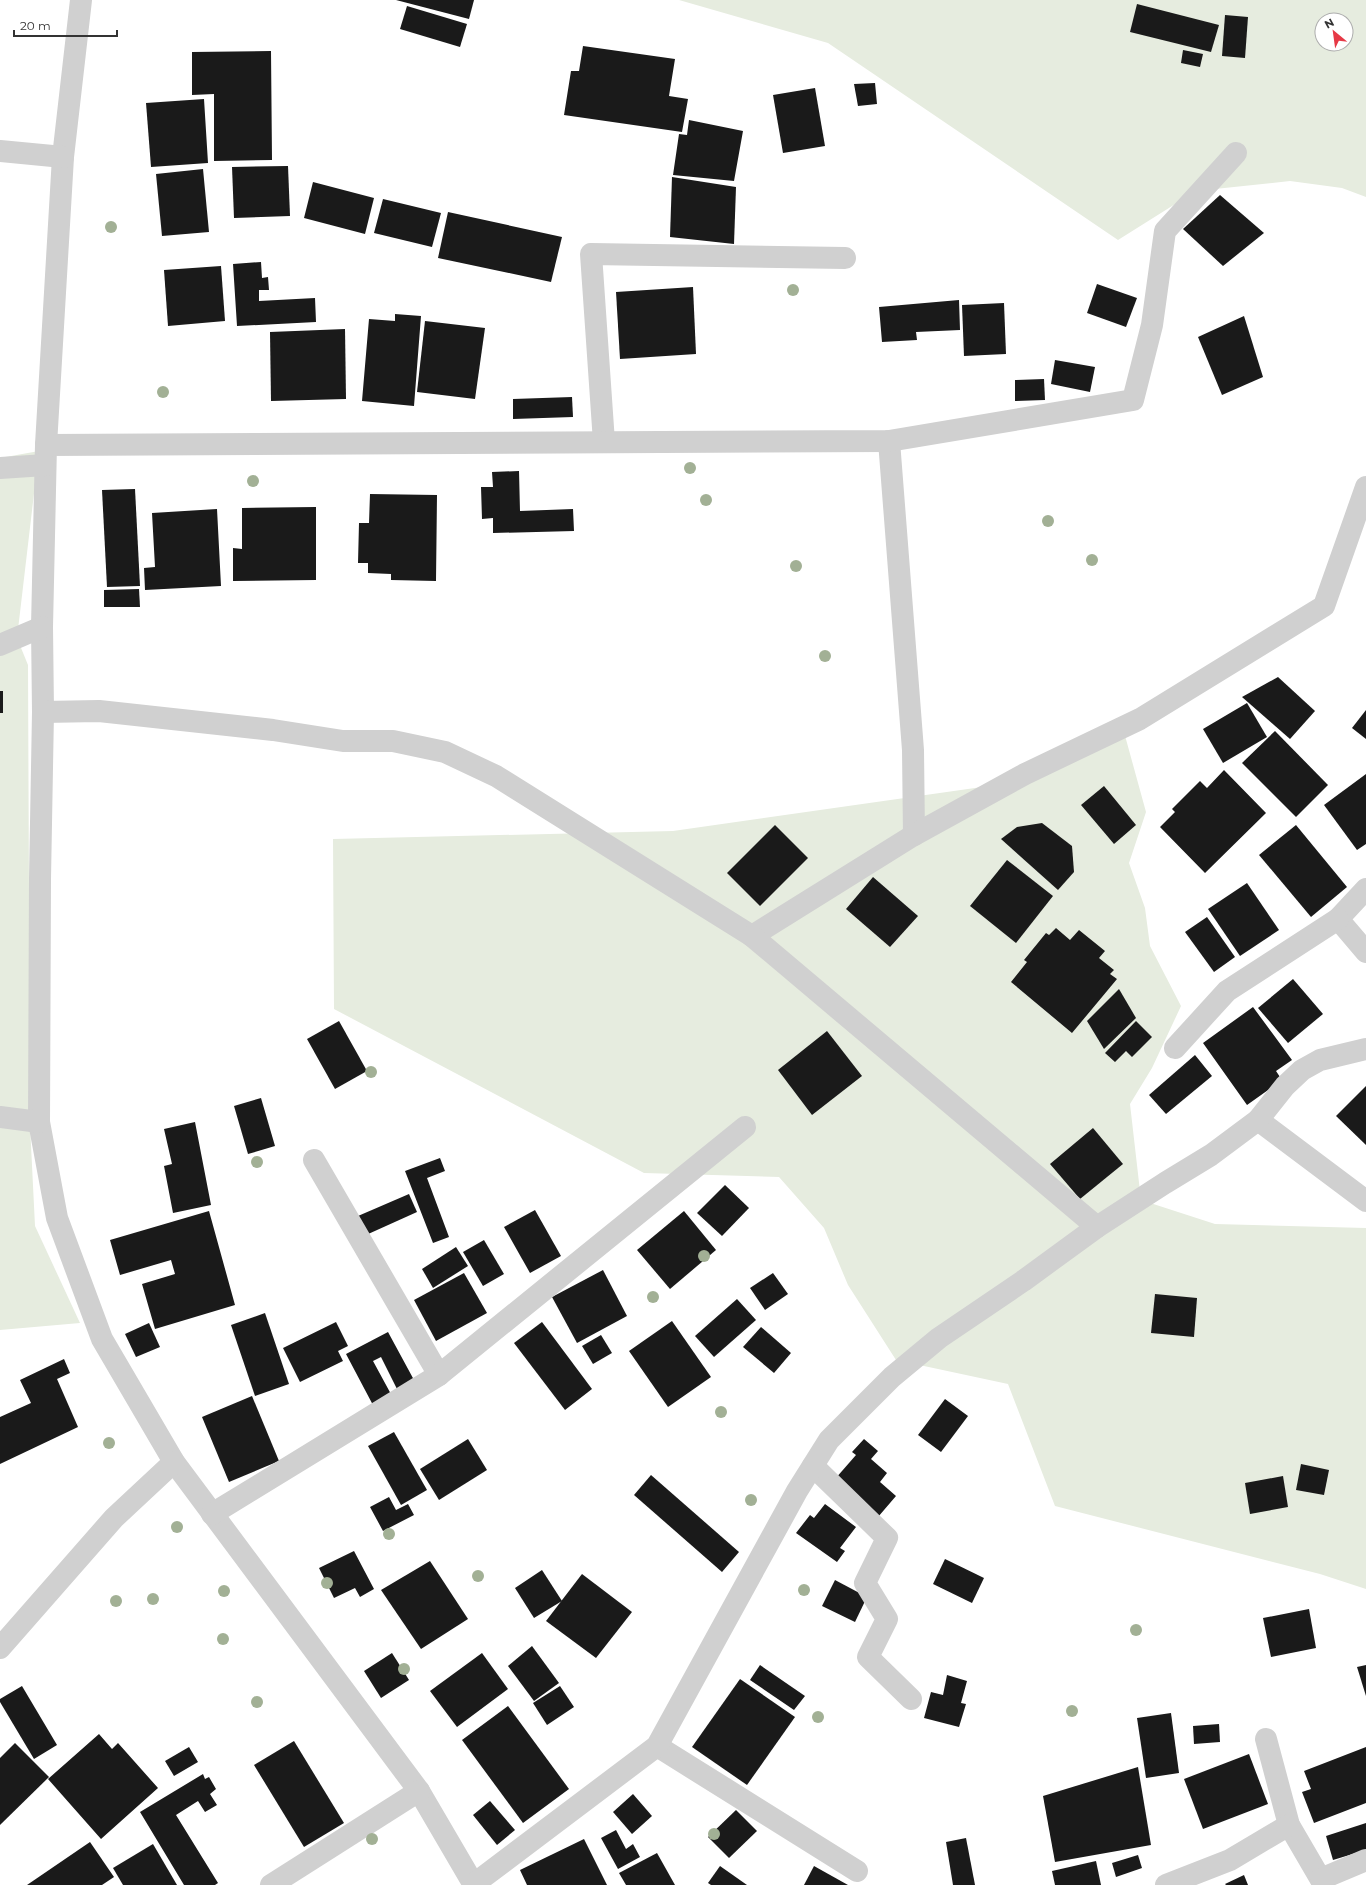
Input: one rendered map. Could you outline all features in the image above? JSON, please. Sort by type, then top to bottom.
[{"type":"street","points":[[81,0],[63,157],[46,455],[42,627],[43,712],[40,879],[39,1122],[57,1218],[102,1339],[174,1462],[418,1791],[474,1885],[657,1746],[812,1466],[829,1440],[892,1377],[939,1338],[1023,1282],[1097,1227],[1211,1155],[1258,1120],[1285,1086],[1302,1070],[1320,1060],[1366,1049]]},
{"type":"street","points":[[0,151],[63,157]]},
{"type":"street","points":[[0,468],[46,455],[604,442],[890,441],[1133,400],[1152,325],[1165,231],[1236,152]]},
{"type":"street","points":[[604,442],[591,254],[845,258]]},
{"type":"street","points":[[890,441],[912,750],[914,835]]},
{"type":"street","points":[[752,936],[914,835],[1025,774],[1140,719],[1324,606],[1366,487]]},
{"type":"street","points":[[0,645],[42,627]]},
{"type":"street","points":[[43,712],[99,711],[273,730],[343,741],[393,741],[445,752],[496,776],[752,936],[1097,1227]]},
{"type":"street","points":[[1175,1048],[1227,990],[1338,919],[1366,889]]},
{"type":"street","points":[[1338,919],[1366,952]]},
{"type":"street","points":[[0,1117],[39,1122]]},
{"type":"street","points":[[1258,1120],[1366,1201]]},
{"type":"street","points":[[212,1514],[439,1375],[745,1127]]},
{"type":"street","points":[[314,1160],[439,1375]]},
{"type":"street","points":[[0,1648],[114,1518],[174,1462]]},
{"type":"street","points":[[812,1466],[887,1538],[865,1583],[887,1619],[868,1657],[911,1699]]},
{"type":"street","points":[[1266,1739],[1289,1825],[1323,1882],[1366,1860]]},
{"type":"street","points":[[657,1746],[857,1871]]},
{"type":"street","points":[[271,1885],[418,1791]]},
{"type":"street","points":[[1166,1885],[1230,1860],[1289,1825]]},
{"type":"shaded area","points":[[679,0],[1366,0],[1366,197],[1342,188],[1290,181],[1196,191],[1118,240],[828,43]]},
{"type":"shaded area","points":[[39,451],[17,638],[28,665],[30,1125],[35,1226],[80,1323],[0,1330],[0,458]]},
{"type":"shaded area","points":[[1124,732],[1146,812],[1129,863],[1145,908],[1150,946],[1181,1006],[1152,1068],[1130,1104],[1141,1200],[1215,1224],[1366,1228],[1366,1589],[1320,1574],[1055,1506],[1008,1384],[896,1360],[848,1285],[824,1228],[779,1177],[644,1173],[334,1009],[333,839],[673,831],[996,785]]},
{"type":"building","points":[[396,0],[474,0],[469,19]]},
{"type":"building","points":[[1137,4],[1219,25],[1211,52],[1130,32]]},
{"type":"building","points":[[407,6],[467,24],[460,47],[400,29]]},
{"type":"building","points":[[1225,15],[1248,17],[1245,58],[1222,56]]},
{"type":"building","points":[[583,46],[675,59],[669,96],[688,99],[682,132],[564,115],[571,71],[579,71]]},
{"type":"building","points":[[1183,50],[1203,54],[1200,67],[1181,63]]},
{"type":"building","points":[[271,51],[272,160],[214,161],[214,94],[192,95],[192,52]]},
{"type":"building","points":[[875,83],[877,104],[858,106],[854,84]]},
{"type":"building","points":[[815,88],[825,146],[783,153],[773,95]]},
{"type":"building","points":[[204,99],[208,163],[151,167],[146,103]]},
{"type":"building","points":[[689,120],[743,131],[734,181],[673,175],[679,134],[687,135]]},
{"type":"building","points":[[288,166],[290,216],[234,218],[232,167]]},
{"type":"building","points":[[203,169],[209,232],[162,236],[156,174]]},
{"type":"building","points":[[672,177],[736,187],[734,244],[670,237]]},
{"type":"building","points":[[313,182],[374,198],[365,234],[304,218]]},
{"type":"building","points":[[1220,195],[1264,233],[1223,266],[1183,229]]},
{"type":"building","points":[[383,199],[441,213],[432,247],[374,233]]},
{"type":"building","points":[[448,212],[562,237],[551,282],[438,258]]},
{"type":"building","points":[[261,262],[262,278],[268,277],[269,290],[259,290],[259,301],[315,298],[316,322],[237,326],[233,264]]},
{"type":"building","points":[[221,266],[225,321],[168,326],[164,270]]},
{"type":"building","points":[[1097,284],[1137,298],[1126,327],[1087,313]]},
{"type":"building","points":[[693,287],[696,354],[620,359],[616,292]]},
{"type":"building","points":[[959,300],[960,330],[916,332],[917,340],[882,342],[879,307]]},
{"type":"building","points":[[1004,303],[1006,354],[964,356],[962,305]]},
{"type":"building","points":[[395,314],[421,316],[414,406],[362,401],[369,319],[395,321]]},
{"type":"building","points":[[1244,316],[1263,377],[1222,395],[1198,337]]},
{"type":"building","points":[[425,321],[485,328],[475,399],[417,392]]},
{"type":"building","points":[[345,329],[346,399],[271,401],[270,332]]},
{"type":"building","points":[[1055,360],[1095,367],[1090,392],[1051,384]]},
{"type":"building","points":[[1044,379],[1045,400],[1015,401],[1015,380]]},
{"type":"building","points":[[572,397],[573,417],[513,419],[513,399]]},
{"type":"building","points":[[519,471],[520,511],[573,509],[574,531],[493,533],[493,518],[482,519],[481,487],[493,487],[492,472]]},
{"type":"building","points":[[135,489],[140,586],[107,587],[102,490]]},
{"type":"building","points":[[370,494],[437,495],[436,581],[391,580],[391,574],[368,573],[368,563],[358,563],[359,523],[369,523]]},
{"type":"building","points":[[316,507],[316,580],[233,581],[233,548],[242,549],[242,508]]},
{"type":"building","points":[[217,509],[221,586],[145,590],[144,568],[155,567],[152,513]]},
{"type":"building","points":[[139,589],[140,607],[104,607],[104,590]]},
{"type":"building","points":[[1278,677],[1315,711],[1290,739],[1242,697]]},
{"type":"building","points":[[0,691],[3,691],[3,713],[0,713]]},
{"type":"building","points":[[1247,703],[1267,737],[1223,763],[1203,729]]},
{"type":"building","points":[[1366,710],[1366,739],[1352,728]]},
{"type":"building","points":[[1275,731],[1328,785],[1296,817],[1242,763]]},
{"type":"building","points":[[1224,770],[1266,813],[1205,873],[1160,827],[1175,812],[1172,809],[1200,781],[1207,788]]},
{"type":"building","points":[[1366,774],[1366,844],[1357,850],[1324,805]]},
{"type":"building","points":[[1104,786],[1136,825],[1114,844],[1081,805]]},
{"type":"building","points":[[1042,823],[1072,846],[1074,872],[1058,890],[1001,839],[1017,827]]},
{"type":"building","points":[[775,825],[808,858],[760,906],[727,873]]},
{"type":"building","points":[[1296,825],[1347,887],[1311,917],[1259,855]]},
{"type":"building","points":[[1007,860],[1053,896],[1016,943],[970,906]]},
{"type":"building","points":[[873,877],[918,916],[890,947],[846,909]]},
{"type":"building","points":[[1247,883],[1279,930],[1240,956],[1208,909]]},
{"type":"building","points":[[1207,917],[1235,957],[1214,972],[1185,932]]},
{"type":"building","points":[[1056,928],[1070,940],[1079,930],[1105,951],[1099,958],[1114,970],[1110,974],[1117,979],[1072,1033],[1011,982],[1027,962],[1024,960],[1046,933],[1049,935]]},
{"type":"building","points":[[1293,979],[1323,1014],[1288,1043],[1258,1008]]},
{"type":"building","points":[[1119,989],[1136,1018],[1104,1049],[1087,1021]]},
{"type":"building","points":[[1253,1007],[1292,1060],[1276,1071],[1282,1080],[1247,1105],[1203,1043]]},
{"type":"building","points":[[339,1021],[367,1071],[335,1089],[307,1039]]},
{"type":"building","points":[[1136,1021],[1152,1037],[1132,1057],[1126,1051],[1115,1062],[1105,1053]]},
{"type":"building","points":[[827,1031],[862,1076],[812,1115],[778,1070]]},
{"type":"building","points":[[1195,1055],[1212,1076],[1166,1114],[1149,1095]]},
{"type":"building","points":[[1366,1086],[1366,1145],[1336,1116]]},
{"type":"building","points":[[261,1098],[275,1146],[248,1154],[234,1106]]},
{"type":"building","points":[[195,1122],[211,1205],[173,1213],[164,1166],[172,1164],[164,1129]]},
{"type":"building","points":[[1093,1128],[1123,1164],[1080,1199],[1050,1164]]},
{"type":"building","points":[[440,1158],[445,1171],[427,1178],[449,1237],[433,1243],[405,1171]]},
{"type":"building","points":[[725,1185],[749,1208],[722,1236],[697,1213]]},
{"type":"building","points":[[409,1194],[417,1212],[366,1235],[358,1216]]},
{"type":"building","points":[[535,1210],[561,1256],[530,1273],[504,1227]]},
{"type":"building","points":[[209,1211],[235,1305],[155,1329],[142,1284],[175,1274],[171,1260],[120,1275],[110,1240]]},
{"type":"building","points":[[684,1211],[716,1250],[670,1289],[637,1250]]},
{"type":"building","points":[[484,1240],[504,1274],[483,1286],[463,1252]]},
{"type":"building","points":[[456,1247],[468,1266],[433,1288],[422,1269]]},
{"type":"building","points":[[603,1270],[627,1316],[577,1343],[552,1297]]},
{"type":"building","points":[[464,1273],[487,1313],[436,1341],[414,1300]]},
{"type":"building","points":[[773,1273],[788,1294],[765,1310],[750,1288]]},
{"type":"building","points":[[1155,1294],[1197,1298],[1194,1337],[1151,1333]]},
{"type":"building","points":[[737,1299],[756,1320],[714,1357],[695,1336]]},
{"type":"building","points":[[265,1313],[289,1384],[255,1396],[231,1325]]},
{"type":"building","points":[[672,1321],[711,1377],[668,1407],[629,1351]]},
{"type":"building","points":[[336,1322],[348,1346],[338,1351],[343,1361],[300,1382],[283,1348]]},
{"type":"building","points":[[542,1322],[592,1389],[565,1410],[514,1343]]},
{"type":"building","points":[[149,1323],[160,1347],[136,1357],[125,1334]]},
{"type":"building","points":[[761,1327],[791,1353],[774,1373],[743,1347]]},
{"type":"building","points":[[388,1332],[414,1380],[397,1389],[381,1357],[373,1361],[392,1396],[374,1407],[346,1354]]},
{"type":"building","points":[[601,1335],[612,1353],[593,1364],[582,1346]]},
{"type":"building","points":[[64,1359],[70,1373],[57,1379],[78,1427],[0,1464],[0,1417],[31,1403],[20,1380]]},
{"type":"building","points":[[252,1396],[279,1461],[229,1482],[202,1417]]},
{"type":"building","points":[[945,1399],[968,1416],[941,1452],[918,1435]]},
{"type":"building","points":[[394,1432],[427,1490],[401,1505],[368,1446]]},
{"type":"building","points":[[468,1439],[487,1470],[439,1500],[420,1469]]},
{"type":"building","points":[[864,1439],[878,1451],[871,1459],[887,1473],[880,1482],[896,1496],[878,1517],[835,1479],[856,1455],[852,1452]]},
{"type":"building","points":[[1301,1464],[1329,1470],[1324,1495],[1296,1490]]},
{"type":"building","points":[[651,1475],[739,1552],[722,1572],[634,1495]]},
{"type":"building","points":[[1283,1476],[1288,1507],[1250,1514],[1245,1483]]},
{"type":"building","points":[[389,1497],[396,1510],[408,1504],[414,1515],[383,1531],[370,1507]]},
{"type":"building","points":[[825,1504],[856,1527],[840,1548],[845,1551],[837,1562],[796,1533],[810,1515],[814,1518]]},
{"type":"building","points":[[354,1551],[374,1589],[360,1597],[355,1588],[334,1598],[319,1568]]},
{"type":"building","points":[[945,1559],[984,1578],[972,1603],[933,1584]]},
{"type":"building","points":[[430,1561],[468,1619],[421,1649],[381,1590]]},
{"type":"building","points":[[542,1570],[562,1601],[534,1618],[515,1588]]},
{"type":"building","points":[[582,1574],[632,1612],[596,1658],[546,1621]]},
{"type":"building","points":[[835,1580],[867,1597],[855,1622],[822,1606]]},
{"type":"building","points":[[1309,1609],[1316,1648],[1271,1657],[1263,1618]]},
{"type":"building","points":[[532,1646],[559,1683],[534,1701],[508,1666]]},
{"type":"building","points":[[392,1653],[409,1680],[381,1698],[364,1671]]},
{"type":"building","points":[[482,1653],[508,1689],[457,1727],[430,1691]]},
{"type":"building","points":[[760,1665],[805,1696],[794,1710],[750,1680]]},
{"type":"building","points":[[1366,1665],[1366,1696],[1357,1667]]},
{"type":"building","points":[[947,1675],[967,1681],[961,1703],[966,1704],[959,1727],[924,1718],[931,1692],[943,1695]]},
{"type":"building","points":[[740,1679],[795,1717],[747,1785],[692,1747]]},
{"type":"building","points":[[22,1686],[57,1745],[34,1759],[0,1702],[0,1699]]},
{"type":"building","points":[[560,1686],[574,1707],[547,1725],[533,1703]]},
{"type":"building","points":[[508,1706],[569,1789],[523,1823],[462,1740]]},
{"type":"building","points":[[1171,1713],[1179,1773],[1146,1778],[1137,1718]]},
{"type":"building","points":[[1219,1724],[1220,1742],[1194,1744],[1193,1726]]},
{"type":"building","points":[[99,1734],[112,1749],[118,1743],[158,1788],[101,1839],[48,1779]]},
{"type":"building","points":[[294,1741],[344,1823],[304,1847],[254,1765]]},
{"type":"building","points":[[15,1743],[49,1777],[0,1825],[0,1758]]},
{"type":"building","points":[[189,1747],[198,1762],[174,1776],[165,1761]]},
{"type":"building","points":[[1366,1747],[1366,1803],[1314,1823],[1302,1792],[1311,1789],[1304,1771]]},
{"type":"building","points":[[1249,1754],[1268,1804],[1203,1829],[1184,1779]]},
{"type":"building","points":[[1138,1767],[1151,1845],[1055,1862],[1043,1796]]},
{"type":"building","points":[[203,1774],[205,1779],[209,1777],[216,1789],[210,1794],[217,1805],[205,1812],[198,1801],[176,1815],[218,1883],[215,1885],[184,1885],[140,1812]]},
{"type":"building","points":[[633,1794],[652,1816],[632,1834],[613,1812]]},
{"type":"building","points":[[490,1801],[515,1830],[497,1845],[473,1815]]},
{"type":"building","points":[[736,1810],[757,1831],[729,1858],[708,1837]]},
{"type":"building","points":[[1366,1823],[1366,1850],[1333,1860],[1326,1836]]},
{"type":"building","points":[[616,1830],[626,1849],[633,1844],[640,1857],[618,1869],[601,1838]]},
{"type":"building","points":[[966,1838],[975,1885],[953,1885],[946,1842]]},
{"type":"building","points":[[584,1839],[607,1885],[527,1885],[520,1870]]},
{"type":"building","points":[[90,1842],[114,1877],[102,1885],[27,1885]]},
{"type":"building","points":[[153,1844],[177,1885],[123,1885],[113,1868]]},
{"type":"building","points":[[657,1853],[675,1885],[626,1885],[619,1873]]},
{"type":"building","points":[[1138,1855],[1142,1868],[1116,1877],[1112,1863]]},
{"type":"building","points":[[1096,1861],[1101,1885],[1055,1885],[1052,1871]]},
{"type":"building","points":[[720,1866],[747,1885],[711,1885],[708,1883]]},
{"type":"building","points":[[814,1866],[848,1885],[804,1885]]},
{"type":"building","points":[[1244,1875],[1248,1885],[1225,1884]]}]
